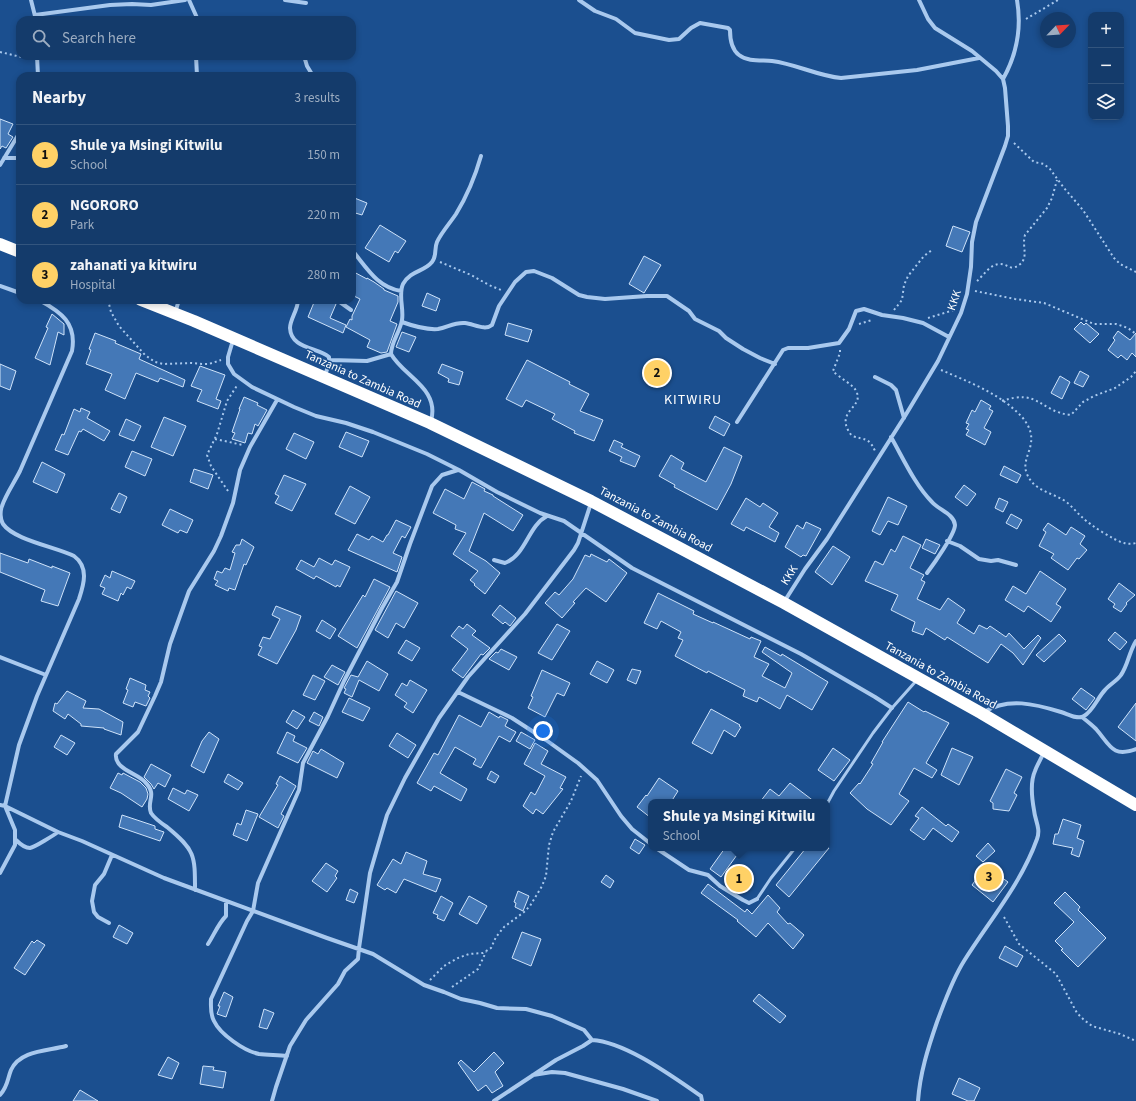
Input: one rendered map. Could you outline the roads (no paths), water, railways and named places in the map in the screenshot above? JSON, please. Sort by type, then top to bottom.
[{"type":"highway","points":[[0,244],[16,250]]},
{"type":"highway","name":"Tanzania to Zambia Road","points":[[151,304],[430,423],[591,501],[784,603],[919,678],[1045,750],[1136,805]]},
{"type":"street","points":[[31,0],[35,16]]},
{"type":"street","points":[[47,16],[110,4],[151,5],[186,0]]},
{"type":"street","points":[[189,0],[196,16]]},
{"type":"street","points":[[285,0],[306,3]]},
{"type":"street","points":[[579,0],[595,12],[616,19],[635,33],[669,40],[680,39],[691,28],[700,24],[728,28],[730,30],[730,42],[733,48],[736,53],[745,58],[773,61],[831,77],[842,78],[917,70],[979,58]]},
{"type":"street","points":[[919,0],[928,19],[935,28],[972,51],[996,71],[1003,79],[1016,49],[1020,22],[1017,0]]},
{"type":"street","points":[[37,60],[38,72]]},
{"type":"street","points":[[196,60],[197,72]]},
{"type":"street","points":[[305,60],[311,72]]},
{"type":"street","name":"KKK","points":[[784,603],[805,569],[827,539],[935,367],[963,307],[968,289],[972,242],[976,222],[1008,136],[1007,108],[1003,79]]},
{"type":"street","points":[[0,165],[16,138]]},
{"type":"street","points":[[430,423],[432,413],[431,403],[426,392],[418,382],[405,371],[391,354],[392,346],[402,322],[403,308],[401,291],[408,278],[416,271],[427,266],[434,258],[436,243],[464,199],[476,174],[481,156]]},
{"type":"street","points":[[4,158],[16,158]]},
{"type":"street","points":[[356,255],[380,283],[391,290],[401,291]]},
{"type":"street","points":[[402,322],[428,329],[438,329],[456,323],[466,323],[488,328],[492,325],[499,306],[508,292],[522,275],[526,272],[534,271],[545,275],[579,294],[588,297],[611,299],[665,295],[689,311],[695,318],[719,331],[743,350],[775,364]]},
{"type":"street","points":[[0,286],[16,292]]},
{"type":"street","points":[[0,873],[14,849],[16,840],[15,830],[2,805],[19,745],[84,584],[84,570],[80,561],[74,556],[12,532],[3,524],[1,514],[4,501],[18,474],[72,351],[73,332],[68,323],[55,309],[46,304]]},
{"type":"street","points":[[175,313],[178,304]]},
{"type":"street","points":[[298,304],[290,325],[293,338],[300,345],[327,355],[330,360],[324,377]]},
{"type":"street","points":[[343,304],[351,310]]},
{"type":"street","points":[[737,422],[757,389],[775,364],[781,352],[786,348],[808,348],[835,345],[841,341],[856,311],[861,308],[928,325],[949,337]]},
{"type":"street","points":[[234,338],[228,357],[228,364],[240,380],[252,387],[277,400],[316,416],[346,423],[427,454],[459,470],[497,492],[547,516],[564,522],[632,568],[801,654],[892,708]]},
{"type":"street","points":[[330,360],[367,361],[391,354]]},
{"type":"street","points":[[875,377],[891,385],[896,390],[904,418]]},
{"type":"street","points":[[195,890],[193,857],[189,849],[179,836],[153,816],[150,809],[152,798],[149,786],[140,777],[122,767],[115,757],[117,752],[138,732],[155,696],[161,682],[170,644],[189,591],[216,546],[228,517],[240,470],[250,446],[277,400]]},
{"type":"street","points":[[891,437],[926,496],[949,515],[955,527],[927,573]]},
{"type":"street","points":[[287,1056],[258,1054],[244,1048],[222,1032],[214,1022],[210,1011],[211,999],[253,911],[258,883],[299,790],[303,763],[378,615],[397,582],[432,486],[442,475],[459,470]]},
{"type":"street","points":[[272,1101],[290,1046],[306,1020],[338,984],[345,971],[358,959],[358,948],[370,873],[387,815],[395,796],[438,718],[468,677],[502,641],[534,603],[574,550],[591,501]]},
{"type":"street","points":[[494,560],[505,563],[514,558],[538,523],[542,518],[547,516]]},
{"type":"street","points":[[947,541],[960,546],[979,559],[991,561],[998,560],[1016,565]]},
{"type":"street","points":[[981,713],[999,705],[1021,702],[1044,707],[1074,717],[1082,717],[1086,715],[1106,689],[1121,676],[1128,663],[1132,648],[1136,642]]},
{"type":"street","points":[[0,657],[46,675]]},
{"type":"street","points":[[458,692],[512,718],[546,740],[583,767],[597,780],[621,816],[632,829],[648,842]]},
{"type":"street","points":[[1082,717],[1093,726],[1113,750],[1123,753],[1136,748]]},
{"type":"street","points":[[918,1101],[930,1040],[950,988],[963,962],[1001,908],[1019,878],[1038,837],[1039,827],[1034,812],[1033,781],[1034,772],[1045,750]]},
{"type":"street","points":[[2,805],[58,832],[195,890],[373,954],[424,985],[461,999],[497,1008],[526,1009],[552,1016],[584,1030],[592,1040]]},
{"type":"street","points":[[16,840],[22,846],[30,848],[52,837],[58,832]]},
{"type":"street","points":[[660,851],[689,870],[708,875],[720,886],[749,903],[757,899]]},
{"type":"street","points":[[109,924],[98,917],[94,912],[92,901],[95,885],[104,874],[112,855]]},
{"type":"street","points":[[208,944],[220,922],[226,916],[226,901]]},
{"type":"street","points":[[494,1101],[533,1075],[592,1040],[603,1041],[630,1052],[664,1070],[701,1096],[702,1101]]},
{"type":"street","points":[[0,1095],[8,1084],[11,1070],[18,1061],[42,1050],[66,1046]]},
{"type":"street","points":[[533,1075],[552,1072],[565,1073],[623,1089],[657,1101]]},
{"type":"lane","points":[[830,799],[873,733],[892,708],[919,678]]},
{"type":"lane","points":[[757,899],[771,878],[793,851]]},
{"type":"place","name":"NGORORO","points":[[657,373]]},
{"type":"place","name":"zahanati ya kitwiru","points":[[989,877]]},
{"type":"place","name":"Shule ya Msingi Kitwilu","points":[[739,879]]},
{"type":"district","name":"KITWIRU","points":[[693,399]]}]
